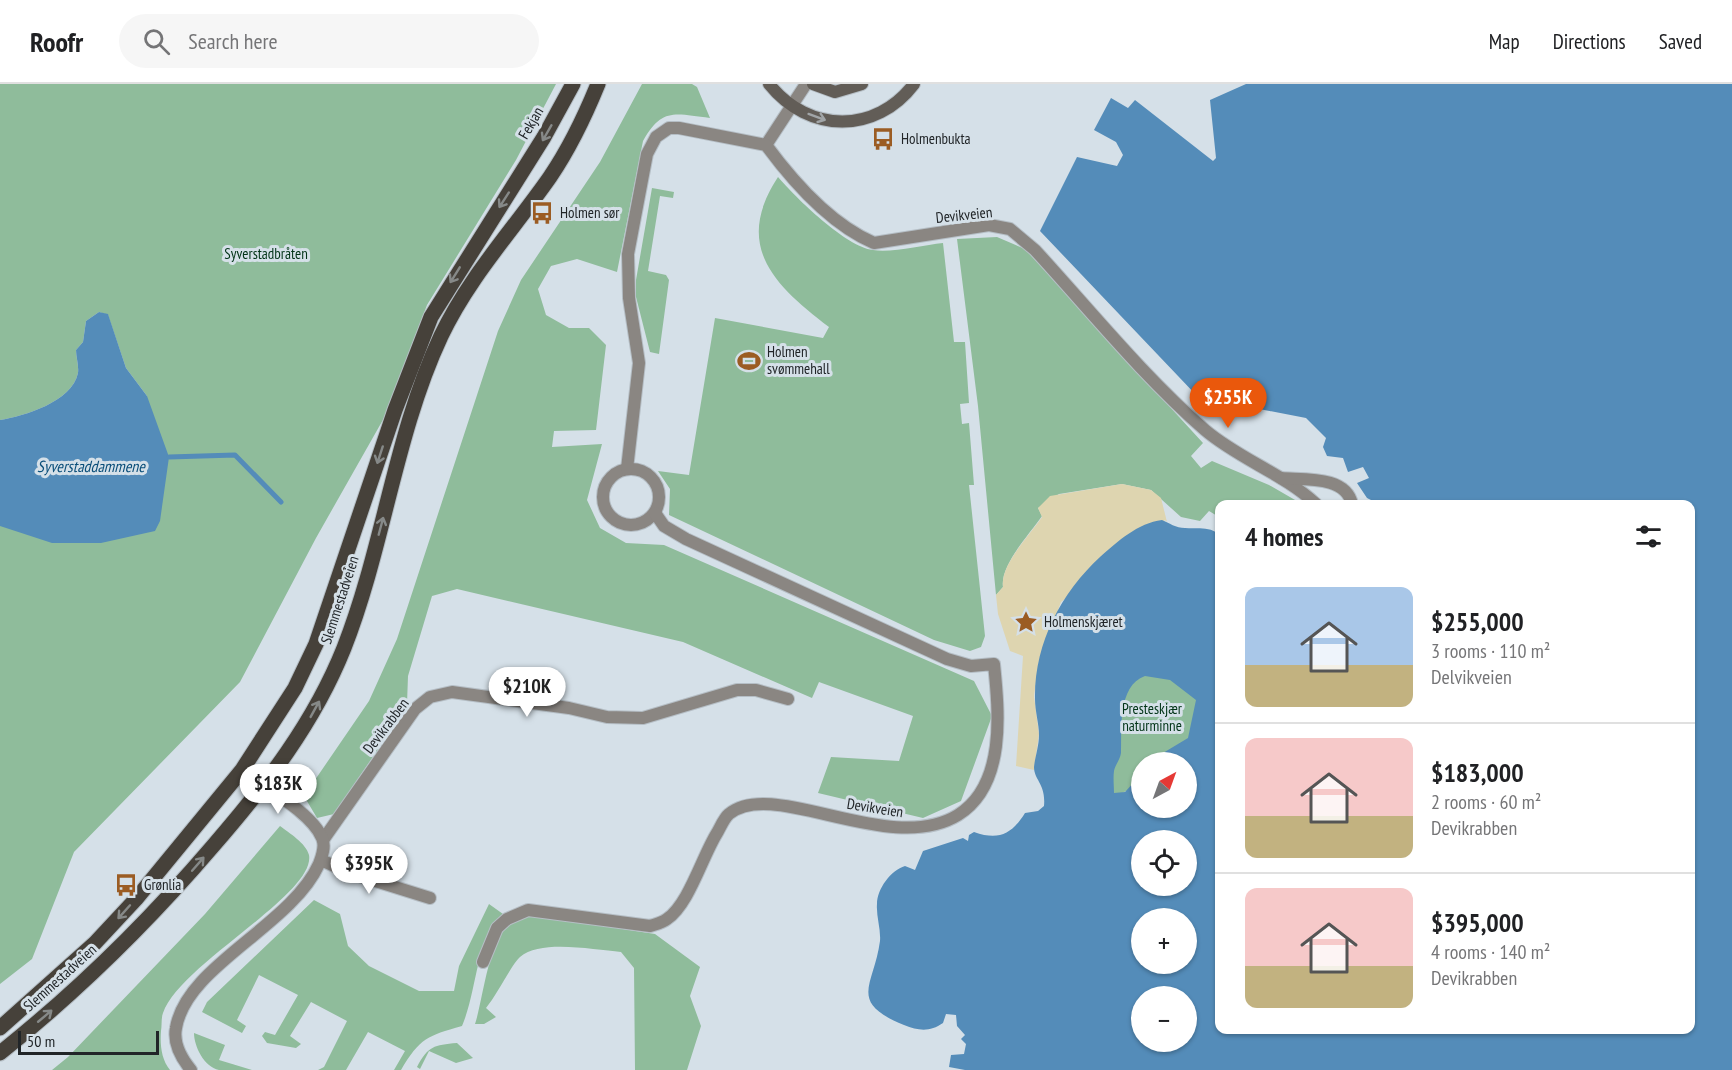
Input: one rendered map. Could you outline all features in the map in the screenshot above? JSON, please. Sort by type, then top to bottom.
[{"type":"main road","name":"Slemmestadveien","points":[[0,1053],[53,1010],[133,935],[263,786],[291,750],[311,716],[345,646],[369,572],[419,391],[443,332],[484,264],[558,165],[598,84]]},
{"type":"main road","points":[[770,84],[792,104],[822,120],[849,122],[885,111],[896,105],[914,84]]},
{"type":"main road","points":[[813,84],[835,92],[862,84]]},
{"type":"main road","name":"Fekjan","points":[[521,174],[571,87]]},
{"type":"main road","name":"Slemmestadveien","points":[[0,1028],[69,968],[111,927],[242,770],[305,670],[405,381],[431,317],[521,174]]},
{"type":"street","points":[[627,469],[639,363],[629,298],[628,254],[647,154],[656,137],[669,128],[766,146],[806,84]]},
{"type":"street","name":"Devikveien","points":[[766,146],[792,181],[843,225],[858,236],[874,243],[989,225],[1010,229],[1035,249],[1168,396],[1223,444],[1310,500]]},
{"type":"street","points":[[627,469],[645,472],[657,485],[659,504],[649,520],[631,526],[621,524],[607,512],[603,503],[605,484],[618,472],[627,469]]},
{"type":"street","points":[[1277,477],[1336,484],[1347,493],[1350,500]]},
{"type":"street","name":"Devikveien","points":[[483,962],[497,928],[507,919],[528,910],[650,927],[667,920],[678,908],[711,842],[729,814],[751,805],[776,805],[894,829],[926,828],[950,820],[969,808],[984,789],[994,757],[998,715],[994,664],[963,664],[888,634],[686,539],[664,526],[655,513]]},
{"type":"street","name":"Devikrabben","points":[[191,1070],[182,1058],[176,1040],[175,1030],[179,1016],[208,976],[302,892],[321,860],[323,840],[415,709],[430,697],[452,692],[568,708],[607,717],[643,718],[737,690],[756,690],[788,699]]},
{"type":"street","points":[[242,770],[308,819],[323,840]]},
{"type":"street","points":[[321,860],[350,873],[430,898]]},
{"type":"green space","name":"Syverstadbråten","points":[[0,84],[556,84],[516,160],[427,305],[384,418],[316,538],[240,682],[74,852],[32,959],[0,984],[0,526],[4,526],[147,396],[126,368],[108,315],[99,312],[86,321],[83,342],[76,350],[78,373],[67,392],[46,406],[0,420]]},
{"type":"green space","points":[[642,84],[692,84],[697,87],[710,118],[670,115],[657,122],[643,141],[617,272],[577,259],[551,266],[538,289],[546,315],[569,328],[589,328],[606,345],[596,430],[554,431],[552,447],[602,444],[587,500],[600,528],[626,543],[664,545],[974,681],[992,716],[961,801],[923,818],[818,793],[831,757],[899,761],[913,716],[819,682],[812,698],[683,642],[457,589],[432,596],[408,676],[407,704],[400,717],[334,814],[317,818],[304,796],[369,701],[397,639],[498,331],[521,280],[600,162]]},
{"type":"green space","points":[[778,177],[822,220],[862,247],[889,250],[943,243],[954,342],[965,342],[969,403],[960,404],[962,424],[969,423],[974,485],[969,485],[985,636],[981,647],[970,651],[934,640],[669,515],[670,489],[658,471],[689,475],[715,318],[823,338],[829,327],[792,296],[766,262],[760,244],[759,224],[765,202]]},
{"type":"green space","points":[[652,188],[674,192],[673,198],[660,196],[648,271],[666,275],[669,280],[659,354],[650,352],[636,297],[636,280]]},
{"type":"green space","points":[[997,237],[1025,249],[1203,443],[1191,456],[1201,468],[1212,461],[1269,485],[1295,500],[1215,500],[1215,515],[1209,511],[1200,521],[1181,517],[1151,490],[1122,484],[1059,494],[1038,508],[1042,516],[1011,560],[1003,578],[1003,587],[996,595],[978,406],[957,239]]},
{"type":"green space","name":"Presteskjær naturminne","points":[[1068,608],[1205,703],[1188,742],[1177,752],[1131,752],[1131,789],[1072,817]]},
{"type":"green space","points":[[280,826],[297,839],[307,851],[309,855],[305,871],[292,889],[194,973],[174,994],[163,1013],[161,1031],[162,1051],[170,1070],[52,1070],[68,1057],[205,914]]},
{"type":"green space","points":[[314,900],[340,914],[348,946],[369,966],[419,991],[454,991],[459,966],[489,904],[503,914],[487,939],[462,1026],[432,1036],[419,1045],[401,1070],[394,1070],[405,1051],[368,1032],[346,1070],[318,1070],[324,1067],[347,1021],[311,1002],[290,1036],[301,1044],[296,1048],[267,1043],[262,1036],[265,1032],[275,1035],[298,995],[259,975],[237,1020],[246,1026],[242,1033],[202,1012],[207,1002]]},
{"type":"green space","points":[[533,915],[655,934],[700,967],[690,996],[701,1026],[687,1070],[635,1070],[634,968],[621,952],[554,947],[529,952],[520,957],[486,1008],[496,1017],[484,1024],[475,1024],[488,967],[499,939],[515,920]]},
{"type":"green space","points":[[194,1033],[225,1045],[219,1060],[252,1070],[219,1070],[209,1065],[201,1055]]},
{"type":"green space","points":[[457,1043],[473,1058],[456,1063],[429,1051],[420,1069],[417,1067],[428,1051],[432,1048]]},
{"type":"sand","name":"Holmenskjæret","points":[[1122,484],[1151,490],[1161,498],[1167,522],[1165,520],[1061,602],[1039,661],[1034,696],[1039,734],[1034,770],[1016,766],[1023,656],[1010,651],[998,614],[996,595],[1003,587],[1003,578],[1011,560],[1042,517],[1038,508],[1050,496]]},
{"type":"water","points":[[1246,84],[1732,84],[1732,1070],[965,1070],[949,1067],[951,1055],[964,1054],[966,1044],[961,1039],[965,1035],[957,1026],[956,1015],[946,1014],[943,1023],[938,1026],[920,1029],[886,1017],[875,1008],[870,1000],[868,991],[880,941],[877,904],[882,886],[900,868],[905,866],[915,870],[923,851],[963,838],[968,841],[969,835],[974,832],[991,836],[1004,834],[1015,826],[1025,813],[1038,811],[1044,806],[1042,787],[1034,767],[1039,735],[1035,704],[1036,679],[1039,659],[1052,621],[1073,587],[1107,551],[1129,534],[1145,525],[1162,520],[1179,527],[1215,531],[1215,1034],[1695,1034],[1695,500],[1371,500],[1367,498],[1357,483],[1369,478],[1363,467],[1348,472],[1343,458],[1327,456],[1323,447],[1326,438],[1306,418],[1198,397],[1040,231],[1077,157],[1117,166],[1123,155],[1116,142],[1094,130],[1111,98],[1128,108],[1135,100],[1213,161],[1216,158],[1210,100]],"holes":[[[1145,676],[1170,680],[1196,700],[1188,738],[1165,752],[1197,752],[1197,818],[1131,818],[1131,785],[1125,792],[1114,793],[1114,771],[1121,753],[1125,699],[1136,681]]]},
{"type":"water","name":"Syverstaddammene","points":[[99,312],[108,314],[126,368],[147,396],[169,457],[160,521],[155,531],[101,543],[52,543],[0,526],[0,420],[46,406],[67,392],[78,373],[76,350],[83,342],[86,321]]},
{"type":"waterway","points":[[169,457],[235,455],[281,502]]},
{"type":"place","name":"Holmenbukta","points":[[883,139]]},
{"type":"place","name":"Holmen sør","points":[[542,213]]},
{"type":"place","name":"Holmen svømmehall","points":[[749,361]]},
{"type":"place","name":"Holmenskjæret","points":[[1026,622]]},
{"type":"place","name":"Grønlia","points":[[126,885]]}]
